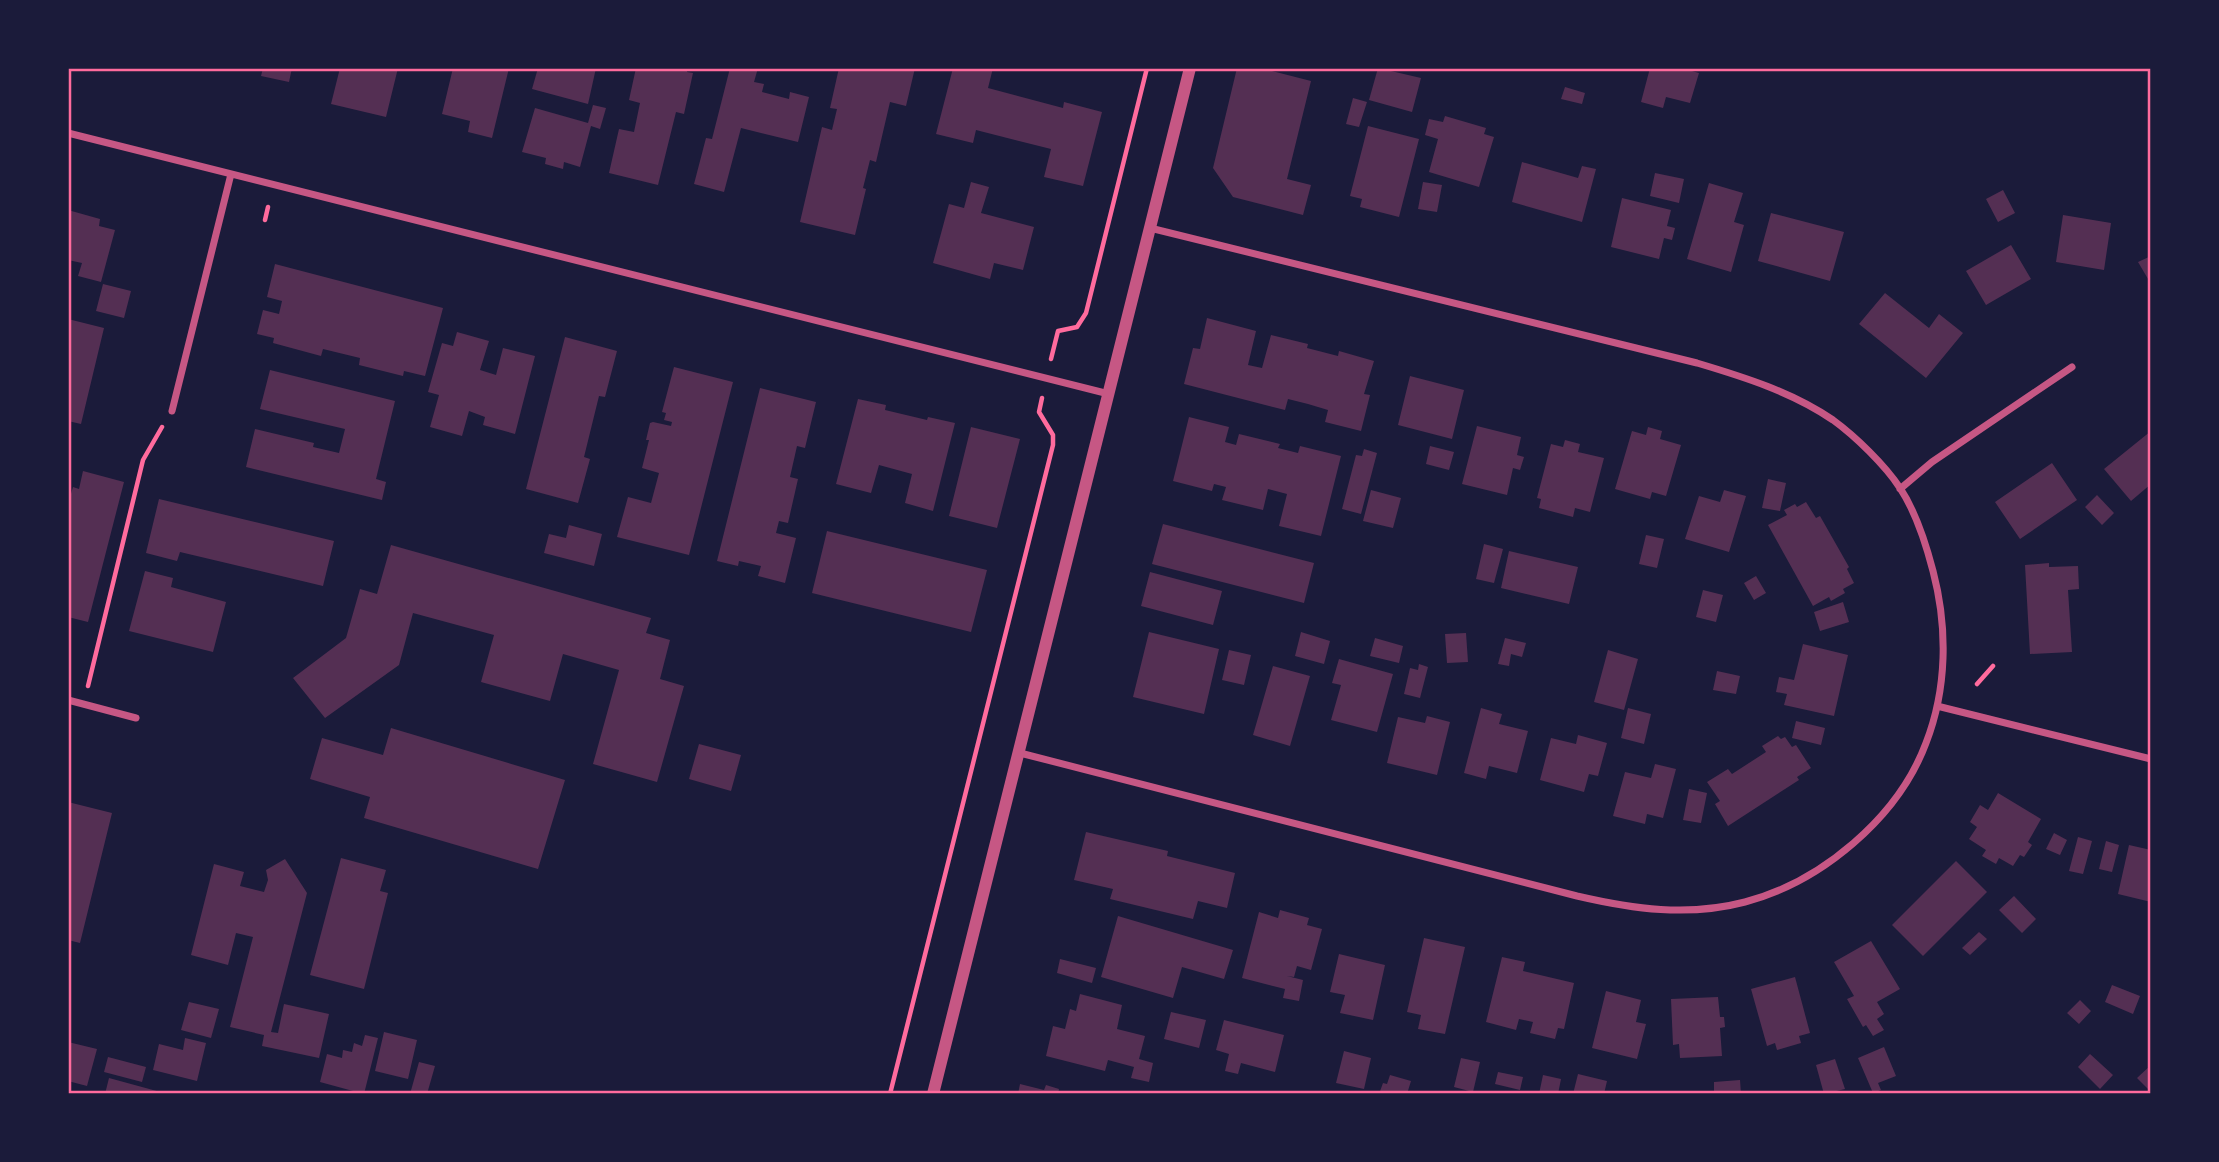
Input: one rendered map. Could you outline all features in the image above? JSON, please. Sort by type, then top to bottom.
[{"type":"street","points":[[933,1094],[1190,68]]},
{"type":"street","points":[[68,133],[1109,394]]},
{"type":"street","points":[[172,411],[231,174]]},
{"type":"street","points":[[1020,753],[1577,896],[1625,907],[1666,911],[1702,909],[1744,902],[1779,890],[1810,875],[1842,852],[1881,815],[1908,777],[1925,745],[1937,706],[1943,668],[1943,627],[1926,544],[1900,489],[1872,455],[1834,421],[1793,397],[1749,379],[1697,363],[1150,228]]},
{"type":"street","points":[[1900,489],[1932,462],[2072,367]]},
{"type":"street","points":[[68,700],[136,718]]},
{"type":"street","points":[[1937,706],[2151,759]]},
{"type":"path","points":[[1052,357],[1058,331],[1077,327],[1086,313],[1147,68]]},
{"type":"path","points":[[265,220],[268,208]]},
{"type":"path","points":[[890,1094],[1053,445],[1053,435],[1039,412],[1042,400]]},
{"type":"path","points":[[85,704],[143,460],[172,411]]},
{"type":"path","points":[[1977,684],[1993,666]]},
{"type":"building","points":[[263,68],[292,68],[289,82],[261,76]]},
{"type":"building","points":[[340,68],[398,68],[386,117],[331,104]]},
{"type":"building","points":[[453,68],[509,68],[492,138],[468,132],[470,121],[442,114]]},
{"type":"building","points":[[538,68],[596,68],[588,104],[532,89]]},
{"type":"building","points":[[636,68],[688,68],[687,72],[693,73],[684,114],[676,112],[658,185],[609,173],[619,129],[634,132],[640,103],[629,100]]},
{"type":"building","points":[[730,68],[758,68],[754,82],[764,84],[762,92],[789,99],[790,92],[809,97],[798,142],[741,128],[724,192],[694,184],[706,138],[712,139]]},
{"type":"building","points":[[839,68],[915,68],[906,106],[890,102],[876,162],[870,160],[855,235],[800,222],[822,127],[832,130],[837,109],[830,108]]},
{"type":"building","points":[[953,68],[993,68],[988,88],[1063,108],[1064,102],[1102,112],[1083,186],[1044,177],[1051,149],[976,130],[973,143],[936,134]]},
{"type":"building","points":[[1237,68],[1260,68],[1311,81],[1287,179],[1311,185],[1303,215],[1233,197],[1213,168]]},
{"type":"building","points":[[1378,68],[1421,78],[1412,112],[1369,100]]},
{"type":"building","points":[[1650,68],[1681,68],[1699,73],[1690,103],[1666,97],[1663,108],[1641,102]]},
{"type":"building","points":[[1565,87],[1585,93],[1582,104],[1561,99]]},
{"type":"building","points":[[1353,98],[1367,102],[1359,127],[1346,124]]},
{"type":"building","points":[[593,105],[606,108],[600,129],[591,126],[580,167],[564,162],[563,169],[545,164],[546,158],[522,152],[535,108],[588,123]]},
{"type":"building","points":[[1445,116],[1486,128],[1484,134],[1494,137],[1479,187],[1429,172],[1438,139],[1425,135],[1429,119],[1443,122]]},
{"type":"building","points":[[1368,126],[1419,139],[1399,217],[1360,207],[1362,199],[1350,196]]},
{"type":"building","points":[[1522,162],[1578,178],[1582,166],[1596,169],[1582,222],[1512,202]]},
{"type":"building","points":[[1655,173],[1684,179],[1679,203],[1650,196]]},
{"type":"building","points":[[971,182],[989,187],[981,213],[1034,227],[1023,270],[994,263],[990,279],[933,263],[949,204],[964,208]]},
{"type":"building","points":[[1423,182],[1442,185],[1437,212],[1418,209]]},
{"type":"building","points":[[1709,183],[1743,193],[1734,222],[1744,225],[1731,272],[1687,259]]},
{"type":"building","points":[[2003,190],[2015,213],[1998,222],[1986,199]]},
{"type":"building","points":[[1622,198],[1671,210],[1667,226],[1675,228],[1672,240],[1664,238],[1659,259],[1611,247]]},
{"type":"building","points":[[68,210],[100,219],[99,226],[115,230],[101,282],[78,276],[82,263],[68,260]]},
{"type":"building","points":[[1771,213],[1844,232],[1830,281],[1758,261]]},
{"type":"building","points":[[2063,215],[2111,223],[2104,270],[2056,262]]},
{"type":"building","points":[[2011,245],[2031,279],[1986,305],[1966,271]]},
{"type":"building","points":[[2151,256],[2151,284],[2138,262]]},
{"type":"building","points":[[275,264],[443,308],[425,376],[404,371],[403,376],[359,365],[360,358],[323,349],[321,356],[273,343],[274,338],[257,334],[263,310],[279,314],[282,301],[267,297]]},
{"type":"building","points":[[103,284],[131,291],[124,318],[96,311]]},
{"type":"building","points":[[1885,293],[1929,328],[1939,314],[1963,333],[1926,378],[1859,324]]},
{"type":"building","points":[[1207,318],[1256,331],[1248,365],[1262,368],[1271,335],[1308,344],[1307,348],[1338,356],[1339,351],[1374,361],[1364,394],[1370,395],[1361,431],[1325,422],[1328,410],[1308,404],[1288,399],[1285,410],[1184,384],[1193,348],[1200,349]]},
{"type":"building","points":[[68,319],[104,328],[81,424],[68,421]]},
{"type":"building","points":[[457,332],[489,341],[480,370],[496,375],[503,348],[535,356],[515,434],[483,425],[485,417],[469,411],[462,436],[430,427],[439,395],[428,392],[442,343],[453,346]]},
{"type":"building","points":[[565,337],[617,351],[605,397],[599,396],[584,457],[590,459],[578,503],[526,489]]},
{"type":"building","points":[[674,367],[733,382],[689,555],[617,537],[628,497],[651,503],[659,473],[642,468],[649,440],[646,440],[650,423],[671,426],[672,422],[664,420],[666,413],[662,412]]},
{"type":"building","points":[[270,370],[395,401],[376,479],[386,482],[382,500],[246,467],[255,429],[314,443],[313,447],[339,453],[345,429],[260,409]]},
{"type":"building","points":[[1410,376],[1464,390],[1452,439],[1398,425]]},
{"type":"building","points":[[760,388],[816,402],[805,448],[797,446],[790,477],[798,479],[788,523],[779,521],[776,533],[796,538],[785,583],[758,576],[761,566],[739,561],[738,566],[717,561]]},
{"type":"building","points":[[858,399],[886,405],[885,410],[927,420],[928,417],[955,423],[933,511],[905,503],[912,474],[879,465],[871,493],[836,484]]},
{"type":"building","points":[[1189,417],[1229,427],[1225,442],[1236,445],[1239,434],[1280,444],[1278,448],[1298,453],[1300,446],[1341,456],[1321,536],[1279,526],[1287,494],[1268,489],[1263,510],[1222,500],[1226,487],[1214,484],[1212,491],[1173,481]]},
{"type":"building","points":[[1477,426],[1521,437],[1517,455],[1524,457],[1520,470],[1513,468],[1507,495],[1462,484]]},
{"type":"building","points":[[971,427],[1020,439],[997,528],[949,516]]},
{"type":"building","points":[[1648,427],[1662,431],[1660,439],[1681,445],[1666,496],[1652,492],[1650,499],[1615,489],[1632,431],[1646,435]]},
{"type":"building","points":[[2151,431],[2151,484],[2131,501],[2104,469]]},
{"type":"building","points":[[1565,440],[1580,444],[1578,452],[1604,458],[1590,512],[1575,508],[1573,517],[1539,508],[1541,499],[1537,498],[1551,444],[1563,447]]},
{"type":"building","points":[[1430,446],[1454,452],[1449,470],[1426,464]]},
{"type":"building","points":[[1364,449],[1377,453],[1361,514],[1342,509],[1356,455],[1362,456]]},
{"type":"building","points":[[2052,463],[2077,500],[2020,539],[1995,502]]},
{"type":"building","points":[[83,471],[124,482],[88,622],[68,617],[68,504],[73,487],[79,489]]},
{"type":"building","points":[[1768,479],[1786,483],[1780,511],[1762,508]]},
{"type":"building","points":[[1371,490],[1401,498],[1393,528],[1363,521]]},
{"type":"building","points":[[1724,490],[1746,496],[1729,552],[1685,539],[1699,496],[1720,502]]},
{"type":"building","points":[[2097,495],[2114,513],[2102,525],[2085,507]]},
{"type":"building","points":[[159,499],[334,541],[323,586],[180,552],[177,561],[146,553]]},
{"type":"building","points":[[1806,502],[1816,518],[1820,516],[1849,567],[1847,569],[1854,583],[1843,589],[1845,593],[1831,601],[1829,597],[1813,606],[1768,525],[1787,515],[1784,510]]},
{"type":"building","points":[[1163,524],[1314,563],[1304,603],[1152,564]]},
{"type":"building","points":[[569,525],[602,534],[594,566],[544,553],[549,534],[566,538]]},
{"type":"building","points":[[827,531],[987,570],[971,632],[812,593]]},
{"type":"building","points":[[1646,535],[1664,539],[1657,568],[1639,564]]},
{"type":"building","points":[[1484,544],[1503,549],[1494,583],[1476,579]]},
{"type":"building","points":[[391,545],[651,618],[646,633],[670,640],[660,679],[684,686],[657,782],[593,764],[619,670],[563,654],[550,701],[481,682],[494,635],[413,613],[399,665],[325,718],[293,678],[346,638],[360,589],[377,594]]},
{"type":"building","points":[[1509,551],[1578,567],[1569,604],[1501,588]]},
{"type":"building","points":[[2049,563],[2049,567],[2078,566],[2079,589],[2068,590],[2072,652],[2030,654],[2025,565]]},
{"type":"building","points":[[145,571],[173,578],[171,587],[226,602],[213,652],[129,631]]},
{"type":"building","points":[[1150,572],[1222,591],[1213,625],[1141,606]]},
{"type":"building","points":[[1756,576],[1766,593],[1754,600],[1744,583]]},
{"type":"building","points":[[1703,590],[1723,595],[1716,622],[1696,617]]},
{"type":"building","points":[[1843,602],[1849,622],[1820,631],[1814,612]]},
{"type":"building","points":[[1149,632],[1219,649],[1204,714],[1133,697]]},
{"type":"building","points":[[1301,632],[1330,641],[1324,664],[1295,656]]},
{"type":"building","points":[[1466,633],[1468,662],[1447,663],[1445,634]]},
{"type":"building","points":[[1375,638],[1403,646],[1399,663],[1370,656]]},
{"type":"building","points":[[1505,638],[1526,643],[1522,657],[1511,654],[1509,666],[1498,664]]},
{"type":"building","points":[[1803,644],[1848,655],[1834,716],[1784,705],[1787,694],[1776,692],[1779,677],[1794,680]]},
{"type":"building","points":[[1229,650],[1251,655],[1244,685],[1222,680]]},
{"type":"building","points":[[1608,650],[1638,659],[1624,710],[1594,702]]},
{"type":"building","points":[[1339,659],[1393,674],[1377,732],[1331,720],[1341,685],[1332,683]]},
{"type":"building","points":[[1419,664],[1428,667],[1420,698],[1404,694],[1410,668],[1418,670]]},
{"type":"building","points":[[1273,666],[1310,676],[1290,746],[1253,735]]},
{"type":"building","points":[[1717,671],[1740,676],[1736,694],[1713,690]]},
{"type":"building","points":[[1481,708],[1502,714],[1499,724],[1528,731],[1517,773],[1489,766],[1486,779],[1464,773]]},
{"type":"building","points":[[1628,708],[1651,714],[1644,744],[1621,738]]},
{"type":"building","points":[[1427,716],[1450,722],[1437,775],[1387,763],[1398,717],[1425,723]]},
{"type":"building","points":[[1796,721],[1825,728],[1821,745],[1792,738]]},
{"type":"building","points":[[391,728],[565,780],[538,869],[364,818],[370,797],[310,779],[322,738],[383,755]]},
{"type":"building","points":[[1578,735],[1607,743],[1598,776],[1589,774],[1584,792],[1540,780],[1551,738],[1576,744]]},
{"type":"building","points":[[1778,736],[1781,739],[1785,737],[1792,747],[1796,745],[1811,768],[1797,777],[1799,780],[1728,826],[1715,804],[1720,801],[1707,782],[1728,769],[1732,774],[1766,752],[1762,746]]},
{"type":"building","points":[[699,744],[741,755],[731,791],[689,779]]},
{"type":"building","points":[[1655,764],[1676,769],[1663,818],[1647,814],[1645,824],[1613,816],[1625,772],[1651,778]]},
{"type":"building","points":[[1689,789],[1707,793],[1701,823],[1683,820]]},
{"type":"building","points":[[1998,793],[2041,819],[2028,842],[2032,845],[2024,857],[2020,855],[2013,866],[1999,858],[1996,864],[1982,856],[1986,850],[1969,839],[1977,827],[1970,822],[1980,805],[1988,810]]},
{"type":"building","points":[[68,802],[112,813],[80,943],[68,940]]},
{"type":"building","points":[[1086,832],[1168,851],[1167,856],[1235,873],[1227,908],[1198,901],[1193,919],[1110,899],[1113,889],[1074,880]]},
{"type":"building","points":[[2054,833],[2067,840],[2060,855],[2046,849]]},
{"type":"building","points":[[2078,837],[2092,841],[2083,874],[2069,871]]},
{"type":"building","points":[[2106,841],[2119,845],[2112,872],[2099,869]]},
{"type":"building","points":[[2129,845],[2151,850],[2151,902],[2118,894]]},
{"type":"building","points":[[341,858],[386,870],[380,891],[388,893],[364,989],[310,975]]},
{"type":"building","points":[[285,859],[307,893],[271,1032],[278,1033],[284,1004],[329,1014],[319,1058],[262,1046],[264,1035],[230,1027],[253,937],[236,933],[228,965],[191,955],[214,864],[244,872],[240,886],[264,892],[268,880],[266,870]]},
{"type":"building","points":[[1956,861],[1987,892],[1923,956],[1892,925]]},
{"type":"building","points":[[2014,896],[2036,919],[2022,933],[1999,910]]},
{"type":"building","points":[[1280,910],[1309,918],[1307,925],[1322,929],[1311,970],[1297,966],[1294,977],[1287,976],[1303,980],[1299,1001],[1283,998],[1285,989],[1242,978],[1259,912],[1278,918]]},
{"type":"building","points":[[1118,916],[1233,950],[1224,979],[1182,967],[1173,998],[1101,977]]},
{"type":"building","points":[[1979,932],[1987,939],[1970,955],[1962,948]]},
{"type":"building","points":[[1424,938],[1465,947],[1445,1034],[1418,1029],[1421,1015],[1407,1012]]},
{"type":"building","points":[[1871,941],[1900,989],[1877,1002],[1884,1014],[1877,1019],[1884,1030],[1873,1036],[1866,1025],[1863,1027],[1847,999],[1854,996],[1834,962]]},
{"type":"building","points":[[1339,954],[1385,965],[1373,1020],[1340,1013],[1345,995],[1330,992]]},
{"type":"building","points":[[1502,957],[1525,962],[1523,971],[1574,983],[1564,1029],[1558,1028],[1555,1039],[1530,1033],[1533,1022],[1519,1019],[1516,1030],[1486,1022]]},
{"type":"building","points":[[1060,959],[1096,968],[1092,983],[1057,973]]},
{"type":"building","points":[[1795,977],[1810,1033],[1799,1036],[1801,1043],[1777,1050],[1775,1043],[1767,1046],[1751,989]]},
{"type":"building","points":[[2112,985],[2140,996],[2133,1014],[2105,1002]]},
{"type":"building","points":[[1606,991],[1641,1000],[1636,1022],[1646,1024],[1637,1059],[1592,1048]]},
{"type":"building","points":[[1080,994],[1122,1005],[1117,1029],[1145,1036],[1139,1059],[1153,1063],[1149,1082],[1131,1078],[1134,1067],[1108,1060],[1105,1071],[1046,1056],[1053,1026],[1065,1029],[1070,1009],[1076,1011]]},
{"type":"building","points":[[1718,997],[1720,1017],[1724,1017],[1725,1027],[1720,1028],[1722,1056],[1680,1058],[1679,1044],[1673,1045],[1671,999]]},
{"type":"building","points":[[2080,1000],[2091,1011],[2079,1024],[2067,1013]]},
{"type":"building","points":[[189,1002],[219,1009],[211,1038],[181,1030]]},
{"type":"building","points":[[1171,1012],[1206,1020],[1199,1048],[1164,1039]]},
{"type":"building","points":[[1224,1020],[1284,1035],[1275,1072],[1241,1063],[1238,1074],[1225,1071],[1229,1054],[1216,1050]]},
{"type":"building","points":[[384,1032],[417,1040],[408,1079],[375,1071]]},
{"type":"building","points":[[365,1035],[378,1038],[364,1094],[320,1082],[327,1054],[342,1058],[343,1050],[352,1052],[354,1043],[362,1046]]},
{"type":"building","points":[[185,1038],[206,1043],[197,1081],[153,1070],[159,1044],[183,1050]]},
{"type":"building","points":[[68,1042],[97,1049],[87,1086],[68,1081]]},
{"type":"building","points":[[1884,1047],[1896,1076],[1878,1083],[1881,1090],[1873,1093],[1858,1058]]},
{"type":"building","points":[[1344,1051],[1371,1058],[1364,1089],[1336,1083]]},
{"type":"building","points":[[2090,1054],[2113,1075],[2100,1089],[2078,1067]]},
{"type":"building","points":[[108,1057],[146,1067],[142,1082],[104,1072]]},
{"type":"building","points":[[1461,1058],[1480,1062],[1473,1092],[1454,1087]]},
{"type":"building","points":[[1835,1059],[1845,1089],[1824,1094],[1816,1065]]},
{"type":"building","points":[[419,1062],[435,1066],[427,1094],[410,1094]]},
{"type":"building","points":[[2151,1065],[2151,1092],[2137,1078]]},
{"type":"building","points":[[1498,1072],[1523,1077],[1520,1090],[1495,1084]]},
{"type":"building","points":[[1578,1074],[1607,1081],[1604,1094],[1573,1094]]},
{"type":"building","points":[[1390,1075],[1411,1081],[1407,1094],[1379,1094]]},
{"type":"building","points":[[1543,1075],[1561,1079],[1558,1094],[1539,1094]]},
{"type":"building","points":[[109,1078],[164,1093],[164,1094],[105,1094]]},
{"type":"building","points":[[1740,1080],[1741,1094],[1714,1094],[1714,1082]]},
{"type":"building","points":[[1020,1084],[1044,1090],[1046,1085],[1059,1089],[1058,1094],[1018,1094]]}]
